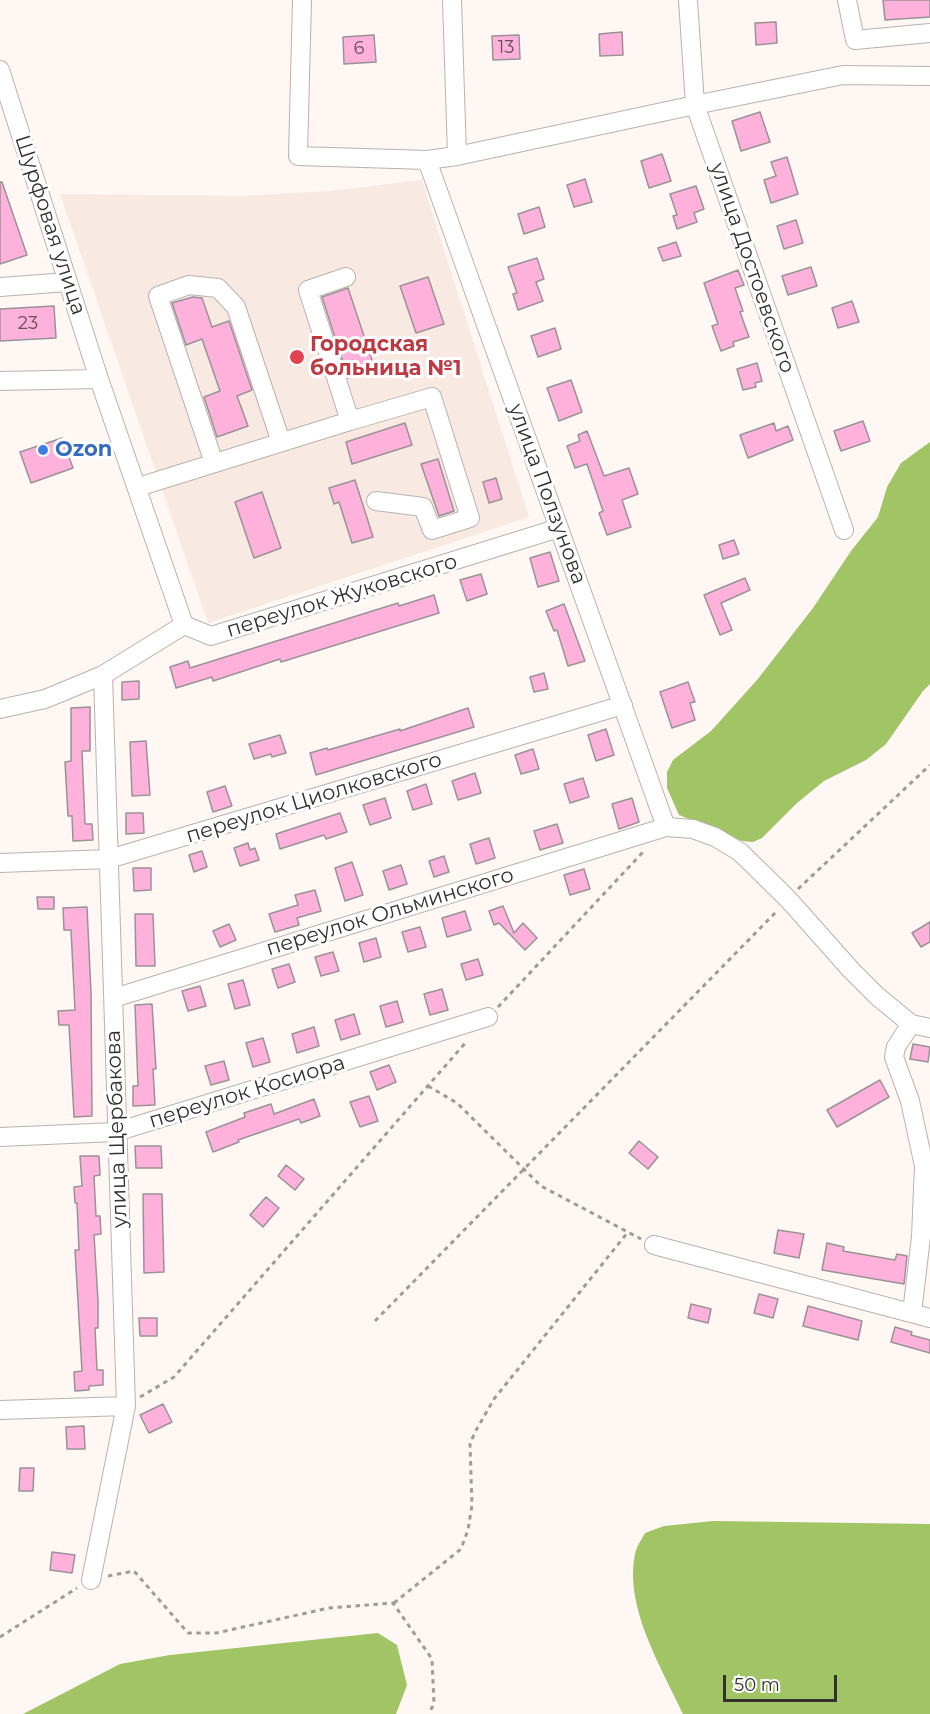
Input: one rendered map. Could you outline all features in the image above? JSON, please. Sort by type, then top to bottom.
[{"type":"street","points":[[302,0],[298,156],[427,160],[457,156],[843,75],[930,76]]},
{"type":"street","points":[[452,0],[457,156]]},
{"type":"street","name":"улица Достоевского","points":[[688,0],[695,105],[844,530]]},
{"type":"street","points":[[847,0],[855,40],[930,33]]},
{"type":"street","name":"Шурфовая улица","points":[[0,70],[99,379]]},
{"type":"street","name":"улица Ползунова","points":[[427,160],[666,827]]},
{"type":"street","points":[[346,277],[308,290],[350,421]]},
{"type":"street","points":[[0,286],[68,282]]},
{"type":"street","points":[[214,463],[158,296],[189,285],[218,288],[236,307],[281,442]]},
{"type":"street","points":[[0,381],[99,379],[184,625],[103,675],[45,699],[0,709]]},
{"type":"street","points":[[138,487],[432,397],[470,518],[432,530],[423,507],[376,501]]},
{"type":"street","name":"переулок Жуковского","points":[[184,625],[212,636],[559,528]]},
{"type":"street","name":"улица Щербакова","points":[[91,1580],[126,1406],[103,675]]},
{"type":"street","name":"переулок Циолковского","points":[[0,862],[110,859],[623,705]]},
{"type":"street","points":[[666,827],[693,829],[715,837],[740,852],[788,899],[877,996],[911,1024],[930,1028]]},
{"type":"street","name":"переулок Ольминского","points":[[114,998],[666,827]]},
{"type":"street","name":"переулок Косиора","points":[[0,1137],[116,1132],[488,1017]]},
{"type":"street","points":[[911,1024],[896,1047],[894,1057],[912,1108],[924,1166],[921,1237],[912,1313]]},
{"type":"street","points":[[654,1245],[930,1318]]},
{"type":"street","points":[[0,1410],[126,1406]]},
{"type":"path","points":[[375,1321],[788,899],[930,765]]},
{"type":"path","points":[[126,1406],[174,1377],[488,1017],[666,827]]},
{"type":"path","points":[[428,1086],[458,1103],[541,1186],[654,1245]]},
{"type":"path","points":[[0,1637],[91,1580],[134,1571],[188,1633],[216,1633],[329,1608],[393,1603],[461,1550],[468,1530],[472,1505],[471,1444],[475,1432],[494,1399],[628,1232]]},
{"type":"path","points":[[393,1603],[432,1659],[434,1703],[429,1714]]},
{"type":"shaded area","name":"Городская больница №1","points":[[422,180],[529,517],[208,623],[60,194],[241,196],[330,191]]},
{"type":"green space","points":[[930,442],[930,684],[886,744],[866,760],[824,781],[797,803],[762,838],[753,842],[742,841],[679,815],[667,788],[667,772],[673,760],[711,731],[757,680],[813,608],[851,551],[878,517],[887,487],[901,463]]},
{"type":"green space","points":[[713,1521],[930,1524],[930,1714],[683,1714],[655,1655],[639,1613],[634,1592],[633,1571],[636,1550],[645,1533],[664,1526]]},
{"type":"green space","points":[[378,1633],[397,1645],[407,1685],[396,1714],[23,1714],[120,1664],[170,1655]]},
{"type":"building","points":[[883,0],[930,0],[930,17],[885,20]]},
{"type":"building","points":[[776,22],[777,43],[756,45],[755,23]]},
{"type":"building","points":[[622,32],[623,55],[600,56],[599,34]]},
{"type":"building","points":[[374,35],[376,62],[344,64],[343,37]]},
{"type":"building","points":[[519,35],[520,59],[493,60],[492,36]]},
{"type":"building","points":[[760,112],[770,142],[741,151],[732,121]]},
{"type":"building","points":[[662,154],[671,181],[649,188],[641,161]]},
{"type":"building","points":[[787,157],[798,194],[771,203],[764,180],[776,176],[771,162]]},
{"type":"building","points":[[585,179],[592,202],[574,207],[567,185]]},
{"type":"building","points":[[0,182],[2,182],[27,255],[0,264]]},
{"type":"building","points":[[696,186],[704,209],[694,213],[697,222],[677,229],[673,216],[677,215],[670,194]]},
{"type":"building","points":[[539,207],[545,227],[524,234],[518,214]]},
{"type":"building","points":[[796,220],[803,243],[784,249],[777,226]]},
{"type":"building","points":[[676,242],[681,256],[663,261],[658,248]]},
{"type":"building","points":[[537,258],[544,279],[536,282],[543,301],[518,310],[513,294],[517,293],[508,267]]},
{"type":"building","points":[[811,267],[817,286],[788,295],[782,276]]},
{"type":"building","points":[[738,270],[744,285],[735,288],[749,337],[733,342],[734,346],[721,351],[712,326],[718,324],[704,283]]},
{"type":"building","points":[[428,277],[444,324],[416,333],[400,286]]},
{"type":"building","points":[[348,288],[375,369],[348,378],[322,297]]},
{"type":"building","points":[[193,297],[202,298],[212,327],[229,321],[252,390],[237,396],[248,426],[217,437],[204,397],[220,391],[202,339],[186,345],[172,303]]},
{"type":"building","points":[[852,301],[859,322],[838,328],[832,308]]},
{"type":"building","points":[[54,306],[56,338],[0,341],[0,309]]},
{"type":"building","points":[[555,328],[561,349],[538,357],[531,336]]},
{"type":"building","points":[[757,363],[762,381],[755,383],[756,387],[743,390],[737,369]]},
{"type":"building","points":[[571,380],[582,412],[559,421],[547,388]]},
{"type":"building","points":[[863,421],[870,441],[841,451],[834,431]]},
{"type":"building","points":[[405,423],[412,445],[352,464],[346,442]]},
{"type":"building","points":[[774,423],[776,431],[788,426],[793,440],[748,458],[740,435]]},
{"type":"building","points":[[587,431],[604,476],[629,468],[638,494],[622,500],[631,527],[607,535],[599,513],[603,511],[587,464],[575,468],[567,446],[580,441],[578,435]]},
{"type":"building","points":[[62,438],[73,468],[31,483],[20,452]]},
{"type":"building","points":[[438,459],[454,511],[439,516],[421,464]]},
{"type":"building","points":[[496,478],[502,499],[489,503],[483,482]]},
{"type":"building","points":[[355,480],[373,537],[352,543],[339,502],[334,504],[329,488]]},
{"type":"building","points":[[262,492],[281,548],[254,558],[235,502]]},
{"type":"building","points":[[734,540],[739,554],[723,559],[719,545]]},
{"type":"building","points":[[550,552],[559,581],[538,587],[530,558]]},
{"type":"building","points":[[481,574],[487,594],[467,601],[460,580]]},
{"type":"building","points":[[745,578],[750,590],[721,603],[732,630],[720,635],[704,595]]},
{"type":"building","points":[[434,595],[439,613],[281,662],[280,659],[213,681],[212,677],[176,688],[170,667],[188,661],[190,668],[398,603],[399,606]]},
{"type":"building","points":[[564,604],[585,661],[568,666],[557,630],[554,631],[546,611]]},
{"type":"building","points":[[544,673],[548,689],[534,692],[530,677]]},
{"type":"building","points":[[139,681],[139,699],[122,700],[122,682]]},
{"type":"building","points":[[688,682],[695,702],[690,703],[695,720],[672,728],[660,692]]},
{"type":"building","points":[[90,707],[90,751],[82,751],[85,824],[92,824],[93,840],[73,841],[72,816],[68,816],[65,762],[71,761],[71,708]]},
{"type":"building","points":[[468,708],[474,727],[316,775],[310,753],[400,729],[400,731]]},
{"type":"building","points":[[606,729],[614,755],[596,761],[588,735]]},
{"type":"building","points":[[280,735],[286,753],[254,759],[249,744]]},
{"type":"building","points":[[146,741],[150,795],[132,796],[130,742]]},
{"type":"building","points":[[533,749],[539,769],[521,774],[515,755]]},
{"type":"building","points":[[475,773],[481,793],[458,800],[452,781]]},
{"type":"building","points":[[583,778],[589,797],[570,803],[564,784]]},
{"type":"building","points":[[426,784],[432,804],[413,810],[407,791]]},
{"type":"building","points":[[225,786],[232,806],[213,812],[207,792]]},
{"type":"building","points":[[385,798],[391,818],[370,825],[363,805]]},
{"type":"building","points":[[632,798],[639,822],[619,829],[612,804]]},
{"type":"building","points":[[126,813],[143,813],[144,833],[126,834]]},
{"type":"building","points":[[340,813],[347,832],[326,839],[324,835],[280,849],[276,834]]},
{"type":"building","points":[[557,824],[563,843],[540,850],[534,831]]},
{"type":"building","points":[[489,838],[495,858],[476,864],[470,844]]},
{"type":"building","points":[[248,843],[250,850],[255,848],[259,860],[240,866],[234,848]]},
{"type":"building","points":[[202,851],[207,867],[194,872],[189,855]]},
{"type":"building","points":[[444,856],[449,872],[434,877],[429,861]]},
{"type":"building","points":[[352,862],[363,895],[345,901],[335,868]]},
{"type":"building","points":[[401,865],[407,884],[389,890],[383,871]]},
{"type":"building","points":[[133,868],[151,868],[151,890],[134,891]]},
{"type":"building","points":[[584,869],[590,889],[570,895],[564,875]]},
{"type":"building","points":[[315,890],[321,911],[297,918],[299,925],[275,932],[269,914],[298,905],[295,895]]},
{"type":"building","points":[[37,897],[54,897],[54,909],[38,909]]},
{"type":"building","points":[[503,906],[514,933],[523,923],[537,938],[525,950],[499,923],[494,925],[489,911]]},
{"type":"building","points":[[87,907],[91,993],[92,1116],[74,1117],[69,1025],[59,1025],[58,1011],[75,1010],[71,930],[64,930],[63,908]]},
{"type":"building","points":[[465,911],[471,930],[447,937],[442,918]]},
{"type":"building","points":[[135,914],[153,914],[155,966],[136,966]]},
{"type":"building","points":[[930,922],[930,942],[921,947],[912,933]]},
{"type":"building","points":[[229,924],[236,940],[220,947],[213,931]]},
{"type":"building","points":[[420,927],[426,947],[408,952],[402,932]]},
{"type":"building","points":[[376,938],[381,957],[364,962],[359,943]]},
{"type":"building","points":[[333,952],[339,971],[321,976],[315,957]]},
{"type":"building","points":[[478,959],[483,975],[466,980],[461,964]]},
{"type":"building","points":[[289,964],[295,982],[278,988],[272,969]]},
{"type":"building","points":[[243,980],[250,1005],[235,1009],[228,984]]},
{"type":"building","points":[[200,986],[206,1006],[188,1011],[182,991]]},
{"type":"building","points":[[442,989],[448,1010],[430,1015],[424,994]]},
{"type":"building","points":[[397,1001],[403,1022],[386,1027],[380,1006]]},
{"type":"building","points":[[152,1004],[156,1069],[153,1069],[155,1105],[133,1106],[133,1086],[138,1086],[135,1005]]},
{"type":"building","points":[[354,1014],[360,1034],[341,1040],[335,1020]]},
{"type":"building","points":[[314,1027],[319,1046],[297,1053],[292,1034]]},
{"type":"building","points":[[263,1038],[270,1062],[253,1067],[246,1043]]},
{"type":"building","points":[[913,1044],[930,1047],[928,1062],[910,1059]]},
{"type":"building","points":[[224,1061],[229,1080],[211,1085],[205,1066]]},
{"type":"building","points":[[389,1065],[396,1082],[377,1090],[370,1072]]},
{"type":"building","points":[[880,1080],[889,1097],[837,1127],[827,1110]]},
{"type":"building","points":[[369,1096],[378,1121],[360,1127],[350,1102]]},
{"type":"building","points":[[314,1099],[320,1116],[301,1123],[299,1119],[238,1140],[239,1142],[213,1152],[206,1132],[245,1117],[244,1113],[271,1104],[274,1114]]},
{"type":"building","points":[[639,1141],[658,1157],[648,1169],[629,1153]]},
{"type":"building","points":[[135,1146],[161,1146],[162,1168],[136,1168]]},
{"type":"building","points":[[80,1156],[99,1156],[100,1175],[94,1176],[96,1216],[100,1216],[101,1234],[94,1235],[98,1301],[98,1328],[95,1328],[97,1370],[103,1370],[103,1385],[89,1386],[89,1390],[75,1391],[74,1372],[82,1371],[75,1250],[79,1250],[77,1203],[75,1203],[74,1187],[82,1186]]},
{"type":"building","points":[[286,1165],[304,1179],[295,1190],[278,1176]]},
{"type":"building","points":[[143,1194],[162,1194],[164,1272],[144,1273]]},
{"type":"building","points":[[266,1197],[279,1208],[263,1227],[250,1215]]},
{"type":"building","points":[[778,1230],[804,1234],[799,1258],[774,1253]]},
{"type":"building","points":[[827,1243],[844,1247],[843,1251],[895,1260],[897,1254],[907,1256],[904,1284],[822,1270]]},
{"type":"building","points":[[759,1294],[778,1299],[773,1318],[754,1313]]},
{"type":"building","points":[[691,1304],[711,1309],[708,1323],[688,1318]]},
{"type":"building","points":[[808,1306],[862,1321],[858,1340],[803,1326]]},
{"type":"building","points":[[139,1318],[157,1318],[157,1336],[140,1336]]},
{"type":"building","points":[[895,1327],[912,1332],[911,1335],[930,1340],[930,1353],[891,1342]]},
{"type":"building","points":[[163,1404],[172,1422],[149,1433],[140,1415]]},
{"type":"building","points":[[84,1426],[85,1449],[67,1449],[66,1427]]},
{"type":"building","points":[[20,1468],[34,1468],[33,1491],[19,1491]]},
{"type":"building","points":[[52,1552],[75,1555],[72,1573],[50,1570]]},
{"type":"place","name":"Городская больница №1","points":[[297,357]]},
{"type":"place","name":"Ozon","points":[[43,450]]}]
